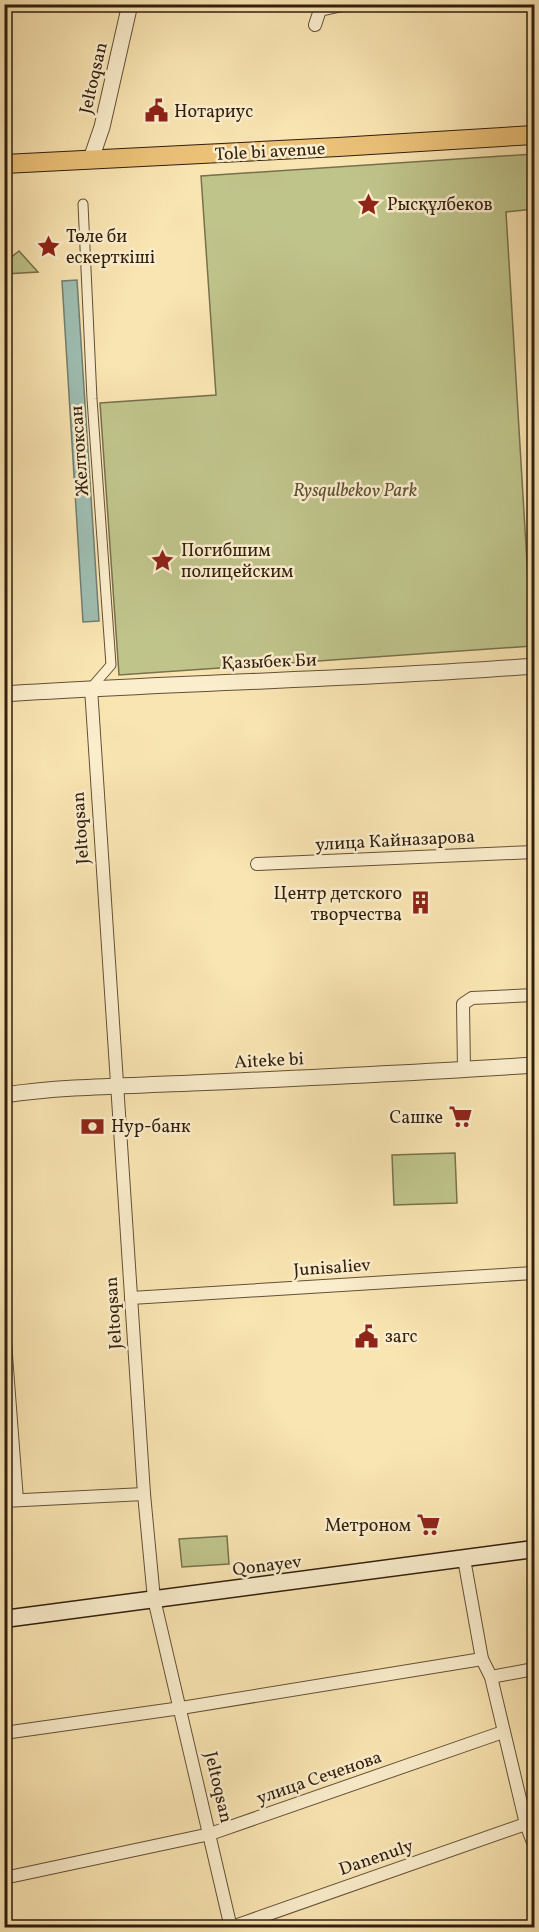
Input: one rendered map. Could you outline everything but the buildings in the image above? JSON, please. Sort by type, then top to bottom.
[{"type":"main road","name":"Tole bi avenue","points":[[4,164],[534,135]]},
{"type":"main road","name":"Qonayev","points":[[4,1619],[534,1549]]},
{"type":"street","name":"Jeltoqsan","points":[[91,159],[102,127],[130,4]]},
{"type":"street","points":[[315,25],[321,8],[346,4]]},
{"type":"street","name":"Желтоксан","points":[[83,204],[92,399],[111,665],[91,688]]},
{"type":"street","name":"Қазыбек Би","points":[[4,694],[91,688],[431,675],[534,666]]},
{"type":"street","name":"Jeltoqsan","points":[[91,688],[144,1494],[154,1599],[230,1927]]},
{"type":"street","name":"улица Кайназарова","points":[[257,864],[534,852]]},
{"type":"street","points":[[464,1070],[463,1004],[472,998],[534,995]]},
{"type":"street","name":"Aiteke bi","points":[[4,1095],[27,1091],[534,1065]]},
{"type":"street","name":"Junisaliev","points":[[131,1298],[534,1273]]},
{"type":"street","points":[[4,1329],[11,1500],[144,1494]]},
{"type":"street","points":[[464,1559],[482,1659],[491,1677],[503,1732],[530,1823],[534,1845]]},
{"type":"street","points":[[4,1733],[181,1708],[482,1659]]},
{"type":"street","points":[[491,1677],[534,1669]]},
{"type":"street","name":"улица Сеченова","points":[[4,1878],[210,1834],[503,1732]]},
{"type":"street","name":"Danenuly","points":[[230,1927],[530,1823]]},
{"type":"green space","name":"Rysqulbekov Park","points":[[534,154],[534,209],[506,212],[532,646],[119,675],[100,403],[216,395],[201,176]]},
{"type":"green space","points":[[19,251],[38,272],[5,274],[5,262]]},
{"type":"green space","points":[[455,1153],[457,1203],[394,1205],[392,1155]]},
{"type":"green space","points":[[227,1536],[229,1564],[182,1567],[179,1539]]},
{"type":"shaded area","points":[[77,280],[99,621],[83,622],[62,281]]},
{"type":"place","name":"Нотариус","points":[[156,111]]},
{"type":"place","name":"Рысқұлбеков","points":[[369,204]]},
{"type":"place","name":"Төле би ескерткіші","points":[[48,246]]},
{"type":"place","name":"Погибшим полицейским","points":[[163,560]]},
{"type":"place","name":"Центр детского творчества","points":[[420,903]]},
{"type":"place","name":"Сашке","points":[[461,1117]]},
{"type":"place","name":"Нур-банк","points":[[93,1126]]},
{"type":"place","name":"загс","points":[[367,1336]]},
{"type":"place","name":"Метроном","points":[[429,1525]]}]
